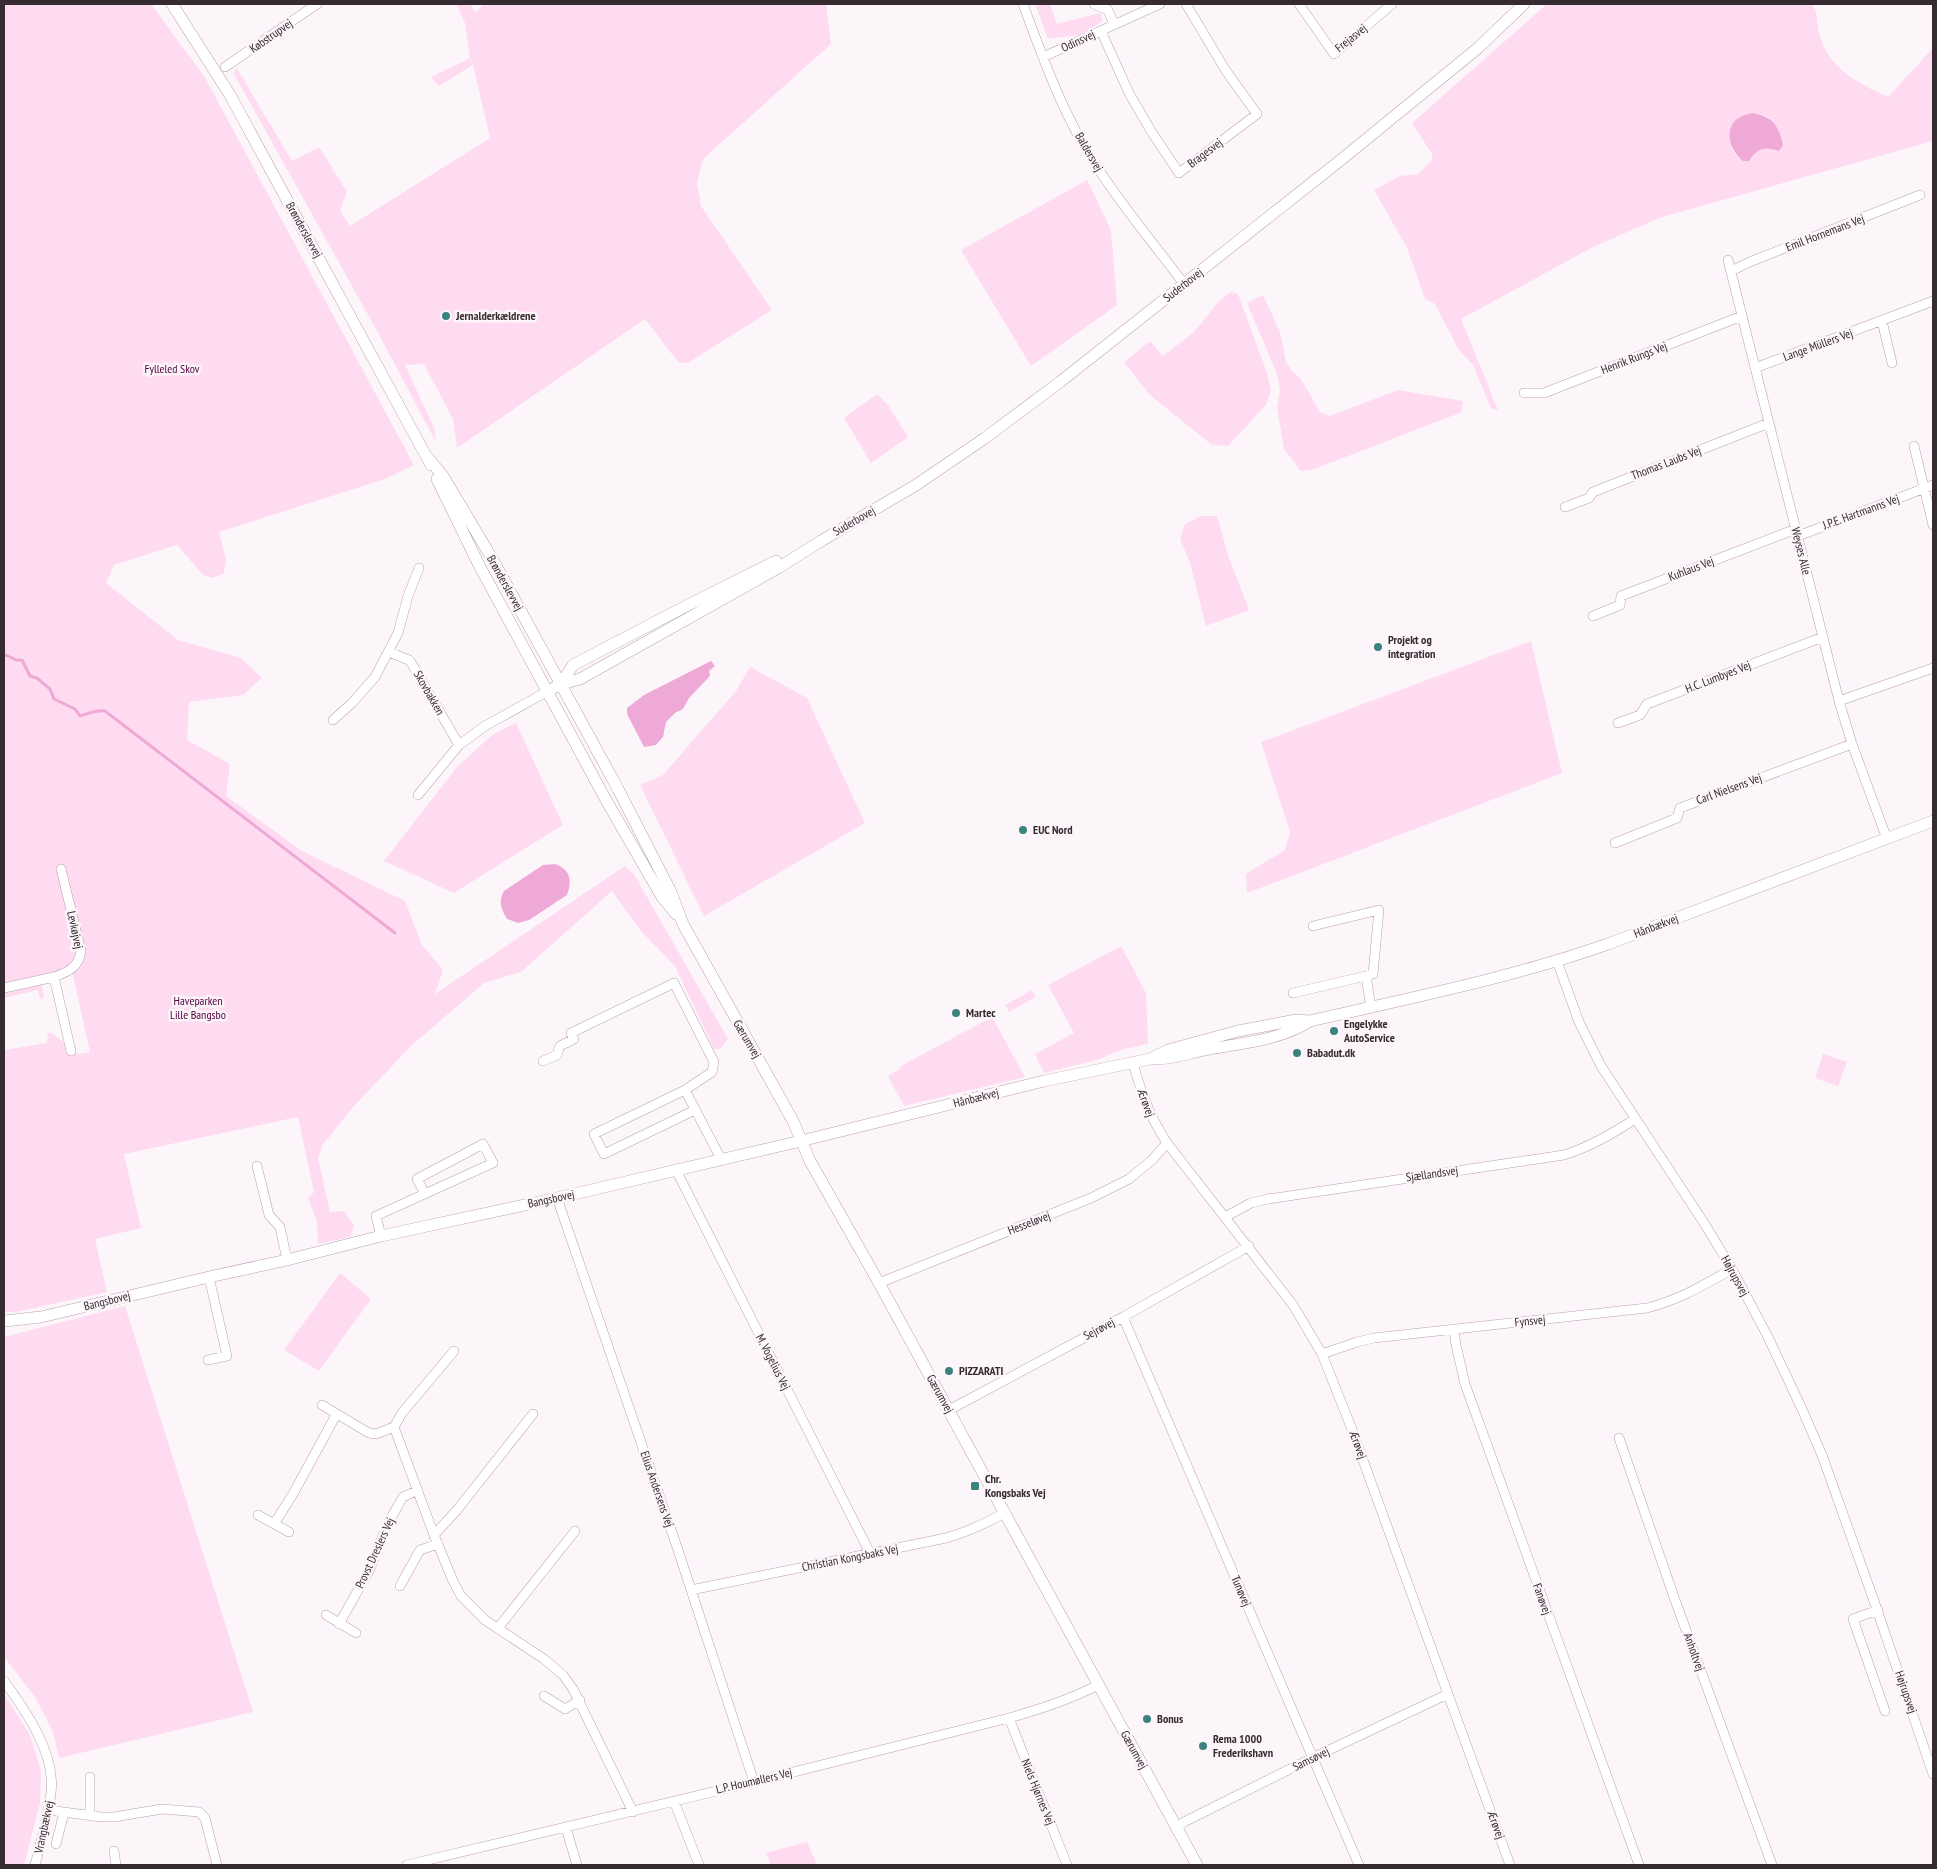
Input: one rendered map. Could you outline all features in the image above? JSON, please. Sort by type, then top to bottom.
[{"type":"street","name":"Brønderslevvej","points":[[172,4],[230,95],[429,459],[437,480],[480,566],[548,691]]},
{"type":"street","name":"Købstrupvej","points":[[225,68],[317,4]]},
{"type":"street","name":"Baldersvej","points":[[1023,4],[1062,101],[1094,163],[1184,284]]},
{"type":"street","points":[[1094,4],[1108,10],[1114,25]]},
{"type":"street","name":"Odinsvej","points":[[1043,57],[1160,4]]},
{"type":"street","name":"Bragesvej","points":[[1101,31],[1138,108],[1179,173],[1256,114],[1205,40],[1186,4]]},
{"type":"street","name":"Frejasvej","points":[[1299,4],[1334,54],[1392,4]]},
{"type":"street","name":"Suderbovej","points":[[548,691],[560,684],[580,679],[778,568],[916,485],[985,438],[1060,382],[1284,206],[1478,48],[1524,4]]},
{"type":"street","name":"Emil Hornemans Vej","points":[[1731,271],[1920,196]]},
{"type":"street","name":"Weyses Alle","points":[[1728,260],[1839,701],[1852,744],[1887,839]]},
{"type":"street","name":"Lange Müllers Vej","points":[[1755,368],[1933,301]]},
{"type":"street","name":"Henrik Rungs Vej","points":[[1524,393],[1544,392],[1742,316]]},
{"type":"street","points":[[1882,321],[1892,363]]},
{"type":"street","name":"Thomas Laubs Vej","points":[[1566,507],[1589,498],[1593,492],[1769,423]]},
{"type":"street","points":[[1914,446],[1929,487],[1933,524]]},
{"type":"street","name":"Brønderslevvej","points":[[429,459],[443,476],[494,560],[560,684]]},
{"type":"street","name":"J.P.E. Hartmanns Vej","points":[[1797,532],[1929,487]]},
{"type":"street","name":"Kuhlaus Vej","points":[[1593,616],[1620,605],[1621,596],[1797,532]]},
{"type":"street","points":[[333,720],[352,703],[375,676],[389,652],[398,633],[408,596],[419,568]]},
{"type":"street","name":"H.C. Lumbyes Vej","points":[[1618,723],[1640,715],[1647,704],[1823,637]]},
{"type":"street","name":"Skovbakken","points":[[389,652],[409,660],[459,745]]},
{"type":"street","points":[[1839,701],[1933,668]]},
{"type":"street","name":"Gærumvej","points":[[560,684],[627,806],[671,892],[683,924],[746,1040],[793,1121],[810,1161],[879,1283],[1197,1865]]},
{"type":"street","points":[[418,795],[459,745],[485,726],[548,691]]},
{"type":"street","name":"Gærumvej","points":[[548,691],[606,800],[662,897],[683,924]]},
{"type":"street","name":"Carl Nielsens Vej","points":[[1615,843],[1677,818],[1680,808],[1852,744]]},
{"type":"street","name":"Hånbækvej","points":[[801,1141],[1044,1081],[1150,1059],[1168,1050],[1238,1031],[1296,1020],[1310,1021],[1371,1008],[1557,961],[1626,937],[1933,821]]},
{"type":"street","name":"Levkøjvej","points":[[4,988],[54,978],[67,972],[77,965],[80,960],[81,951],[61,869]]},
{"type":"street","points":[[1294,993],[1373,974],[1379,910],[1313,926]]},
{"type":"street","name":"Højrupsvej","points":[[1557,961],[1588,1043],[1635,1120],[1704,1223],[1732,1269],[1768,1337],[1801,1407],[1822,1455],[1878,1610],[1933,1774]]},
{"type":"street","points":[[1366,976],[1371,1008]]},
{"type":"street","points":[[54,978],[71,1051]]},
{"type":"street","points":[[544,1061],[557,1055],[560,1046],[574,1039],[571,1033],[674,983],[714,1062],[712,1072],[684,1090],[594,1134],[604,1154],[695,1110]]},
{"type":"street","name":"Ærøvej","points":[[1133,1063],[1145,1104],[1153,1122],[1167,1143],[1249,1246],[1292,1305],[1322,1354],[1351,1427],[1510,1865]]},
{"type":"street","points":[[684,1090],[721,1159]]},
{"type":"street","name":"Sjællandsvej","points":[[1225,1218],[1251,1203],[1268,1199],[1564,1155],[1584,1149],[1635,1120]]},
{"type":"street","name":"Bangsbovej","points":[[4,1321],[41,1317],[287,1260],[381,1236],[557,1198],[801,1141]]},
{"type":"street","name":"Hesseløvej","points":[[879,1283],[1091,1198],[1129,1179],[1152,1160],[1167,1143]]},
{"type":"street","points":[[381,1236],[376,1216],[424,1194],[493,1162],[483,1144],[417,1179],[424,1194]]},
{"type":"street","points":[[257,1166],[269,1215],[280,1227],[287,1260]]},
{"type":"street","name":"M. Vogelius Vej","points":[[676,1170],[870,1553]]},
{"type":"street","name":"Elius Andersens Vej","points":[[557,1198],[691,1590],[754,1782]]},
{"type":"street","name":"Sejrøvej","points":[[948,1410],[1123,1317],[1249,1246]]},
{"type":"street","name":"Fynsvej","points":[[1322,1354],[1374,1338],[1647,1308],[1689,1294],[1732,1269]]},
{"type":"street","points":[[208,1360],[227,1356],[209,1277]]},
{"type":"street","name":"Tunøvej","points":[[1123,1317],[1359,1865]]},
{"type":"street","name":"Fanøvej","points":[[1454,1330],[1465,1384],[1639,1865]]},
{"type":"street","points":[[322,1404],[369,1433],[376,1434],[394,1427],[402,1413],[454,1351]]},
{"type":"street","points":[[274,1524],[293,1494],[336,1414]]},
{"type":"street","points":[[400,1586],[420,1550],[436,1539],[533,1414]]},
{"type":"street","points":[[394,1427],[436,1539],[461,1596],[485,1620],[544,1659],[563,1676],[580,1700],[633,1812]]},
{"type":"street","name":"Anholtvej","points":[[1619,1438],[1677,1606],[1772,1865]]},
{"type":"street","name":"Provst Dreslers Vej","points":[[339,1624],[370,1569],[388,1525],[403,1497],[418,1490]]},
{"type":"street","name":"Christian Kongsbaks Vej","points":[[691,1590],[946,1538],[978,1528],[1004,1513]]},
{"type":"street","points":[[258,1515],[289,1532]]},
{"type":"street","points":[[498,1628],[575,1531]]},
{"type":"street","name":"Højrupsvej","points":[[1878,1610],[1853,1619],[1885,1711]]},
{"type":"street","points":[[326,1615],[356,1633]]},
{"type":"street","name":"Vrangbækvej","points":[[4,1681],[41,1739],[50,1773],[51,1792],[36,1865]]},
{"type":"street","name":"L.P. Houmøllers Vej","points":[[407,1865],[633,1812],[1009,1718],[1074,1698],[1098,1686]]},
{"type":"street","name":"Samsøvej","points":[[1177,1828],[1184,1822],[1312,1758],[1448,1694]]},
{"type":"street","points":[[544,1696],[565,1710],[580,1700]]},
{"type":"street","name":"Niels Hjørnes Vej","points":[[1009,1718],[1067,1865]]},
{"type":"street","points":[[90,1777],[90,1816]]},
{"type":"street","points":[[674,1801],[699,1865]]},
{"type":"street","points":[[48,1810],[90,1816],[114,1817],[162,1808],[199,1812],[205,1818],[218,1865]]},
{"type":"street","points":[[56,1844],[64,1813]]},
{"type":"street","points":[[566,1828],[577,1865]]},
{"type":"street","points":[[114,1851],[116,1865]]},
{"type":"green space","name":"Fylleled Skov","points":[[4,4],[151,4],[204,76],[414,465],[385,479],[219,532],[226,560],[224,573],[213,578],[203,575],[177,545],[114,565],[106,583],[178,640],[241,658],[262,678],[243,695],[189,702],[187,740],[230,764],[226,796],[302,851],[405,901],[422,945],[443,970],[435,994],[625,866],[634,874],[728,1039],[720,1049],[714,1049],[675,966],[640,930],[612,891],[521,972],[484,983],[412,1045],[352,1108],[322,1146],[318,1158],[330,1212],[344,1211],[354,1226],[350,1237],[318,1244],[317,1221],[308,1198],[314,1192],[298,1117],[124,1154],[141,1228],[95,1239],[107,1292],[16,1312],[4,1312],[4,1050],[47,1043],[48,1033],[52,1033],[78,1054],[90,1052],[72,971],[40,977],[44,997],[40,999],[38,990],[4,998]]},
{"type":"green space","points":[[456,4],[470,4],[475,13],[484,4],[826,4],[831,44],[703,159],[697,183],[701,206],[772,310],[688,363],[678,362],[645,319],[457,448],[453,419],[424,364],[405,365],[435,430],[436,442],[377,331],[234,74],[236,67],[292,161],[319,147],[347,192],[340,210],[350,226],[490,138],[473,65],[439,86],[431,77],[470,58],[465,23]]},
{"type":"green space","points":[[1035,4],[1050,4],[1057,24],[1100,13],[1103,21],[1079,35],[1048,39]]},
{"type":"green space","points":[[1547,4],[1811,4],[1814,7],[1823,45],[1836,65],[1855,80],[1888,97],[1933,48],[1933,141],[1662,217],[1593,247],[1461,319],[1498,410],[1491,408],[1473,365],[1459,350],[1435,304],[1425,299],[1407,248],[1374,190],[1400,176],[1418,174],[1432,160],[1432,154],[1412,123]],"holes":[[[1753,113],[1768,117],[1779,129],[1768,147],[1755,151],[1743,161],[1735,155],[1731,146]]]},
{"type":"green space","points":[[1087,180],[1111,230],[1117,305],[1031,366],[961,250]]},
{"type":"green space","points":[[1231,292],[1238,294],[1267,373],[1271,390],[1266,405],[1228,446],[1212,445],[1150,395],[1124,362],[1150,341],[1163,356],[1194,332],[1219,301]]},
{"type":"green space","points":[[1263,295],[1280,332],[1286,362],[1301,379],[1320,412],[1330,416],[1398,390],[1463,401],[1462,412],[1312,470],[1301,471],[1284,449],[1277,407],[1280,390],[1277,374],[1247,303]]},
{"type":"green space","points":[[877,394],[888,405],[908,437],[871,463],[844,418]]},
{"type":"green space","points":[[1201,516],[1217,516],[1228,555],[1249,610],[1206,626],[1190,563],[1180,539],[1185,524]]},
{"type":"green space","points":[[1531,641],[1562,773],[1247,893],[1246,874],[1285,850],[1290,832],[1261,742]]},
{"type":"green space","points":[[750,667],[807,698],[865,823],[704,916],[640,785],[663,775],[736,691]]},
{"type":"green space","points":[[516,723],[563,825],[454,893],[384,861],[457,767],[492,735]]},
{"type":"green space","points":[[1121,946],[1146,993],[1148,1044],[1120,1050],[1097,1060],[1044,1073],[1035,1054],[1074,1033],[1048,985]]},
{"type":"green space","points":[[1032,990],[1036,997],[1009,1012],[1005,1005]]},
{"type":"green space","points":[[992,1017],[1025,1077],[904,1106],[888,1076],[900,1069],[899,1067]]},
{"type":"green space","points":[[1823,1054],[1847,1062],[1838,1086],[1815,1078]]},
{"type":"green space","points":[[340,1273],[371,1299],[319,1371],[284,1350]]},
{"type":"green space","points":[[125,1306],[253,1712],[59,1758],[53,1732],[35,1697],[4,1657],[4,1337]]},
{"type":"green space","points":[[4,1694],[30,1735],[41,1770],[40,1803],[24,1865],[4,1865]]},
{"type":"green space","points":[[807,1842],[817,1865],[771,1865],[766,1853]]},
{"type":"shaded area","points":[[1753,113],[1766,117],[1774,123],[1783,145],[1779,151],[1762,149],[1755,153],[1749,161],[1743,161],[1732,147],[1730,129],[1737,119]]},
{"type":"shaded area","points":[[711,661],[715,666],[709,671],[710,676],[689,698],[683,709],[675,713],[666,722],[663,737],[656,745],[644,747],[627,714],[627,708],[644,695]]},
{"type":"shaded area","points":[[555,864],[564,869],[569,876],[567,895],[529,920],[518,923],[507,919],[501,905],[504,891],[543,865]]},
{"type":"waterway","points":[[4,656],[22,660],[30,676],[37,678],[50,689],[54,699],[75,709],[80,716],[96,711],[105,711],[395,933]]},
{"type":"place","name":"Jernalderkældrene","points":[[446,316]]},
{"type":"place","name":"Projekt og integration","points":[[1378,647]]},
{"type":"place","name":"EUC Nord","points":[[1023,830]]},
{"type":"place","name":"Martec","points":[[956,1013]]},
{"type":"place","name":"Engelykke AutoService","points":[[1334,1031]]},
{"type":"place","name":"Babadut.dk","points":[[1297,1053]]},
{"type":"place","name":"PIZZARATI","points":[[949,1371]]},
{"type":"place","name":"Chr. Kongsbaks Vej","points":[[975,1486]]},
{"type":"place","name":"Bonus","points":[[1147,1719]]},
{"type":"place","name":"Rema 1000 Frederikshavn","points":[[1203,1746]]},
{"type":"park label","name":"Haveparken Lille Bangsbo","points":[[198,1008]]}]
